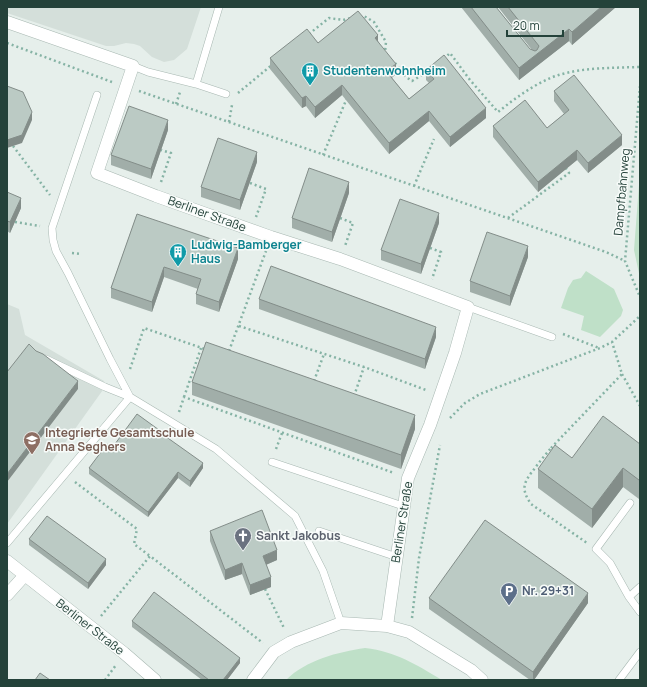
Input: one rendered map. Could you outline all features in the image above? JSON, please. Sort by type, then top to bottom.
[{"type":"street","points":[[7,22],[133,66]]},
{"type":"street","name":"Berliner Straße","points":[[133,66],[97,173],[251,230],[340,259],[468,307],[455,353],[439,395],[430,425],[408,478],[387,626]]},
{"type":"street","name":"Berliner Straße","points":[[7,560],[92,627],[155,680]]},
{"type":"street","points":[[7,595],[25,575]]},
{"type":"street","points":[[253,680],[274,652],[291,642],[341,622],[387,626],[409,632],[470,670],[482,680]]},
{"type":"lane","points":[[196,84],[219,7]]},
{"type":"lane","points":[[133,66],[148,72],[196,84],[226,94]]},
{"type":"lane","points":[[98,95],[52,228],[53,240],[56,251],[130,397]]},
{"type":"lane","name":"Berliner Straße","points":[[468,307],[552,337]]},
{"type":"lane","points":[[39,356],[130,397],[216,449],[296,516],[323,572],[341,622]]},
{"type":"lane","points":[[7,543],[130,397]]},
{"type":"lane","points":[[272,462],[403,506]]},
{"type":"lane","points":[[630,503],[596,549],[610,563],[640,612]]},
{"type":"lane","points":[[319,531],[397,557]]},
{"type":"lane","points":[[629,596],[640,587]]},
{"type":"lane","points":[[619,680],[640,652]]},
{"type":"path","points":[[305,37],[329,18],[343,20],[364,16],[374,22],[386,42],[384,52],[389,57]]},
{"type":"path","points":[[7,43],[126,87],[606,252],[625,261]]},
{"type":"path","points":[[439,63],[450,53],[470,80],[498,112],[520,95],[547,79],[574,71],[640,67]]},
{"type":"path","points":[[229,122],[234,96],[276,62]]},
{"type":"path","points":[[394,62],[406,77],[412,81],[433,68]]},
{"type":"path","name":"Dampfbahnweg","points":[[640,86],[625,261],[640,297]]},
{"type":"path","points":[[226,94],[234,96]]},
{"type":"path","points":[[324,155],[348,96]]},
{"type":"path","points":[[414,186],[434,139]]},
{"type":"path","points":[[13,146],[60,208]]},
{"type":"path","points":[[156,196],[170,153],[161,150]]},
{"type":"path","points":[[508,218],[569,173],[562,162]]},
{"type":"path","points":[[250,183],[266,188],[251,230]]},
{"type":"path","points":[[340,218],[353,223],[340,259]]},
{"type":"path","points":[[15,222],[52,228]]},
{"type":"path","points":[[227,357],[271,237]]},
{"type":"path","points":[[427,291],[441,252],[430,248]]},
{"type":"path","points":[[448,423],[450,417],[465,403],[480,394],[600,348],[612,342],[640,316]]},
{"type":"path","points":[[239,326],[364,367],[439,395]]},
{"type":"path","points":[[124,384],[144,328],[207,350]]},
{"type":"path","points":[[558,332],[600,348]]},
{"type":"path","points":[[612,342],[622,374],[640,406]]},
{"type":"path","points":[[175,424],[201,348]]},
{"type":"path","points":[[314,384],[324,354]]},
{"type":"path","points":[[347,396],[354,398],[364,367]]},
{"type":"path","points":[[596,549],[531,504],[526,497],[524,489],[525,481],[551,448],[622,374]]},
{"type":"path","points":[[184,397],[408,478]]},
{"type":"path","points":[[409,632],[413,615],[419,558],[440,442]]},
{"type":"path","points":[[551,448],[557,452]]},
{"type":"path","points":[[65,474],[137,529],[134,544],[274,652]]},
{"type":"path","points":[[92,627],[150,556]]},
{"type":"path","points":[[265,589],[291,642]]},
{"type":"shaded area","points":[[7,7],[201,7],[187,49],[174,60],[164,62],[152,57],[140,46],[126,43],[106,46],[7,13]]},
{"type":"shaded area","name":"Integrierte Gesamtschule Anna Seghers","points":[[7,304],[19,309],[25,335],[104,381],[105,387],[7,524]]},
{"type":"green space","points":[[640,172],[640,278],[634,250]]},
{"type":"green space","points":[[586,271],[614,289],[623,310],[621,316],[600,337],[581,330],[584,316],[561,308],[568,288],[573,280],[581,278]]},
{"type":"green space","points":[[365,648],[387,652],[414,664],[442,680],[286,680],[303,667],[313,662],[344,652]]},
{"type":"building","points":[[471,7],[496,7],[530,49],[535,51],[539,46],[508,7],[601,7],[572,32],[569,29],[519,68]]},
{"type":"building","name":"Studentenwohnheim","points":[[358,11],[378,35],[375,38],[396,64],[386,71],[409,99],[434,79],[426,70],[444,55],[486,108],[450,137],[429,111],[389,143],[342,85],[315,107],[306,96],[302,98],[270,58],[307,29],[318,43]]},
{"type":"building","points":[[574,75],[622,135],[588,163],[577,150],[538,182],[493,126],[525,100],[547,128],[569,110],[554,91]]},
{"type":"building","points":[[7,86],[23,92],[32,112],[22,135],[7,140]]},
{"type":"building","points":[[129,106],[168,120],[151,169],[111,155]]},
{"type":"building","points":[[218,138],[257,152],[240,200],[201,187]]},
{"type":"building","points":[[309,168],[349,182],[332,232],[292,218]]},
{"type":"building","points":[[7,192],[21,198],[10,222],[7,221]]},
{"type":"building","points":[[400,199],[439,213],[421,264],[381,250]]},
{"type":"building","name":"Ludwig-Bamberger Haus","points":[[137,214],[238,248],[219,302],[196,294],[201,279],[164,267],[152,302],[111,288]]},
{"type":"building","points":[[487,232],[528,246],[510,296],[470,281]]},
{"type":"building","points":[[271,266],[436,327],[425,359],[259,299]]},
{"type":"building","points":[[206,342],[415,415],[401,455],[192,382]]},
{"type":"building","points":[[29,344],[36,351],[43,354],[78,381],[7,474],[7,372]]},
{"type":"building","points":[[137,414],[203,463],[190,481],[178,472],[148,512],[89,468],[107,444],[112,448]]},
{"type":"building","points":[[603,416],[640,444],[640,479],[639,480],[623,468],[592,509],[538,469],[555,445],[572,458]]},
{"type":"building","name":"Sankt Jakobus","points":[[262,510],[277,550],[263,556],[271,577],[250,585],[242,563],[225,570],[210,531]]},
{"type":"building","points":[[47,516],[106,559],[88,583],[29,539]]},
{"type":"building","name":"Nr. 29+31","points":[[485,520],[588,593],[533,672],[429,598]]},
{"type":"building","points":[[154,592],[240,658],[223,680],[209,680],[132,621]]},
{"type":"building","points":[[40,673],[50,680],[35,680]]},
{"type":"place","name":"Studentenwohnheim","points":[[310,86]]},
{"type":"place","name":"Ludwig-Bamberger Haus","points":[[178,267]]},
{"type":"place","name":"Integrierte Gesamtschule Anna Seghers","points":[[32,455]]},
{"type":"place","name":"Sankt Jakobus","points":[[243,551]]},
{"type":"place","name":"Nr. 29+31","points":[[509,606]]}]
